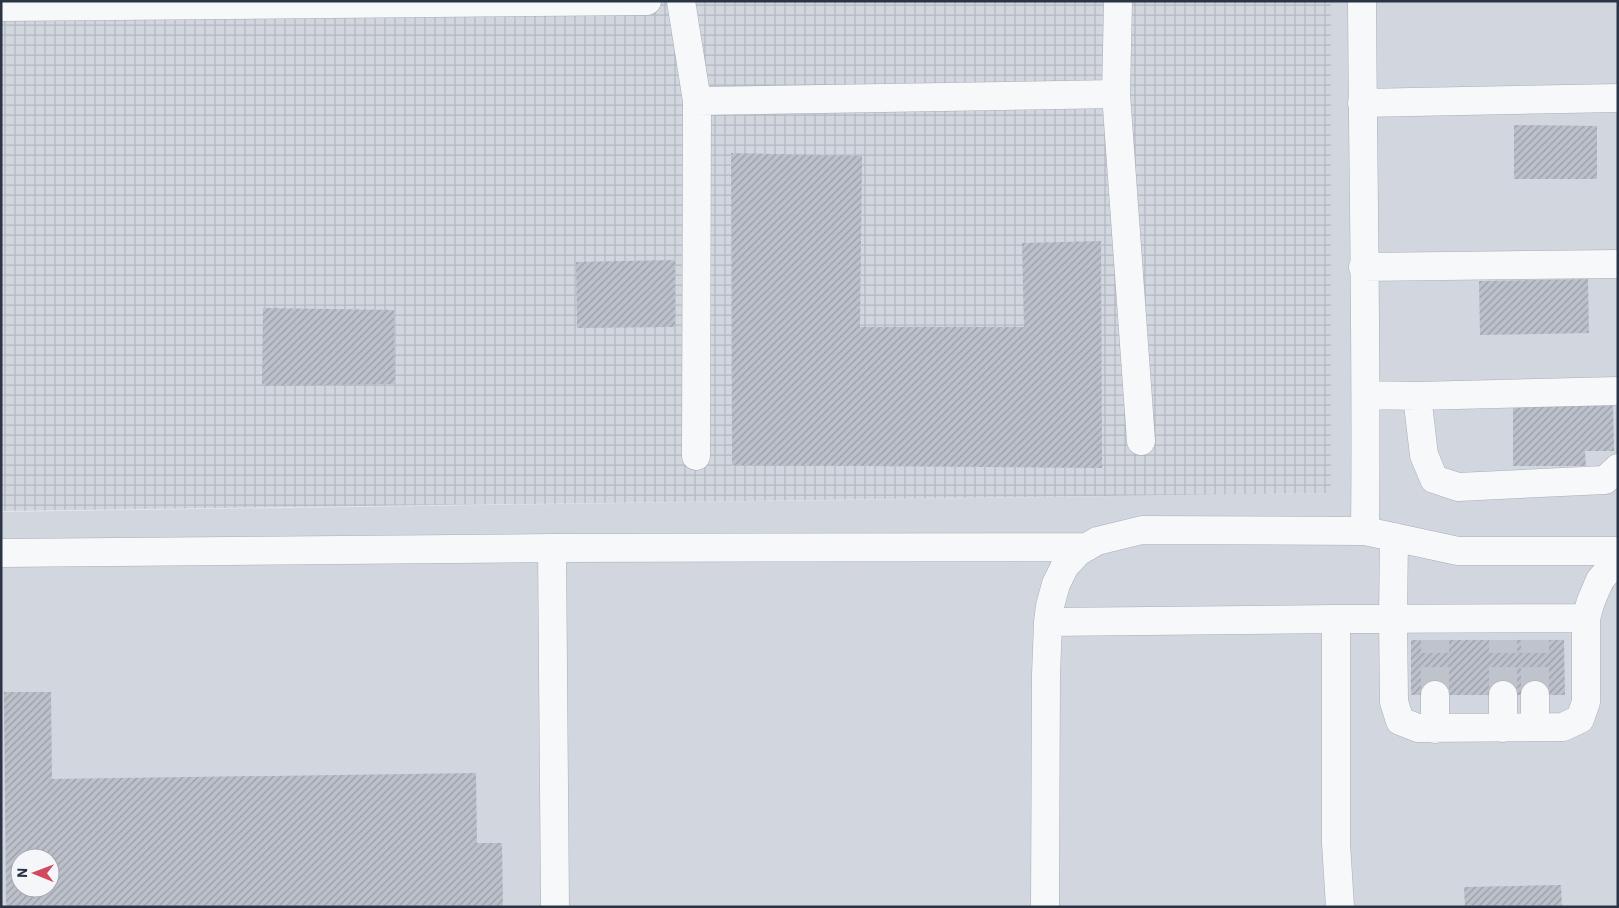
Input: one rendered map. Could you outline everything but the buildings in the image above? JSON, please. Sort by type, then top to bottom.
[{"type":"street","points":[[1,7],[647,1]]},
{"type":"street","points":[[681,1],[697,101],[696,456]]},
{"type":"street","points":[[1118,1],[1116,94],[1141,441]]},
{"type":"street","points":[[1362,1],[1363,267],[1366,395],[1365,531]]},
{"type":"street","points":[[697,101],[1116,94]]},
{"type":"street","points":[[1362,103],[1618,98]]},
{"type":"street","points":[[1363,267],[1618,264]]},
{"type":"street","points":[[1366,395],[1417,396],[1618,392]]},
{"type":"street","points":[[1417,396],[1424,455],[1434,479],[1458,487],[1606,480],[1618,468]]},
{"type":"street","points":[[1045,907],[1048,622],[1056,584],[1065,566],[1078,552],[1086,547],[1097,541],[1142,530],[1365,531],[1458,551],[1618,550]]},
{"type":"street","points":[[1394,537],[1392,619],[1394,702],[1400,721],[1418,728],[1563,727],[1580,719],[1586,702],[1586,618],[1591,600],[1600,580],[1618,559]]},
{"type":"street","points":[[1,552],[1086,547]]},
{"type":"street","points":[[552,548],[555,907]]},
{"type":"street","points":[[1048,622],[1392,619],[1435,629],[1535,629],[1586,618]]},
{"type":"street","points":[[1336,619],[1336,843],[1340,907]]},
{"type":"street","points":[[1435,695],[1435,729]]},
{"type":"street","points":[[1503,695],[1503,728]]},
{"type":"street","points":[[1535,727],[1536,695]]},
{"type":"shaded area","points":[[1,1],[1331,1],[1331,493],[1,511]]},
{"type":"shaded area","points":[[1331,1],[1618,1],[1618,907],[1,907],[1,512],[1331,493]]},
{"type":"tunnel","points":[[1435,640],[1435,695]]},
{"type":"tunnel","points":[[1503,640],[1503,695]]},
{"type":"tunnel","points":[[1535,640],[1535,695]]}]
